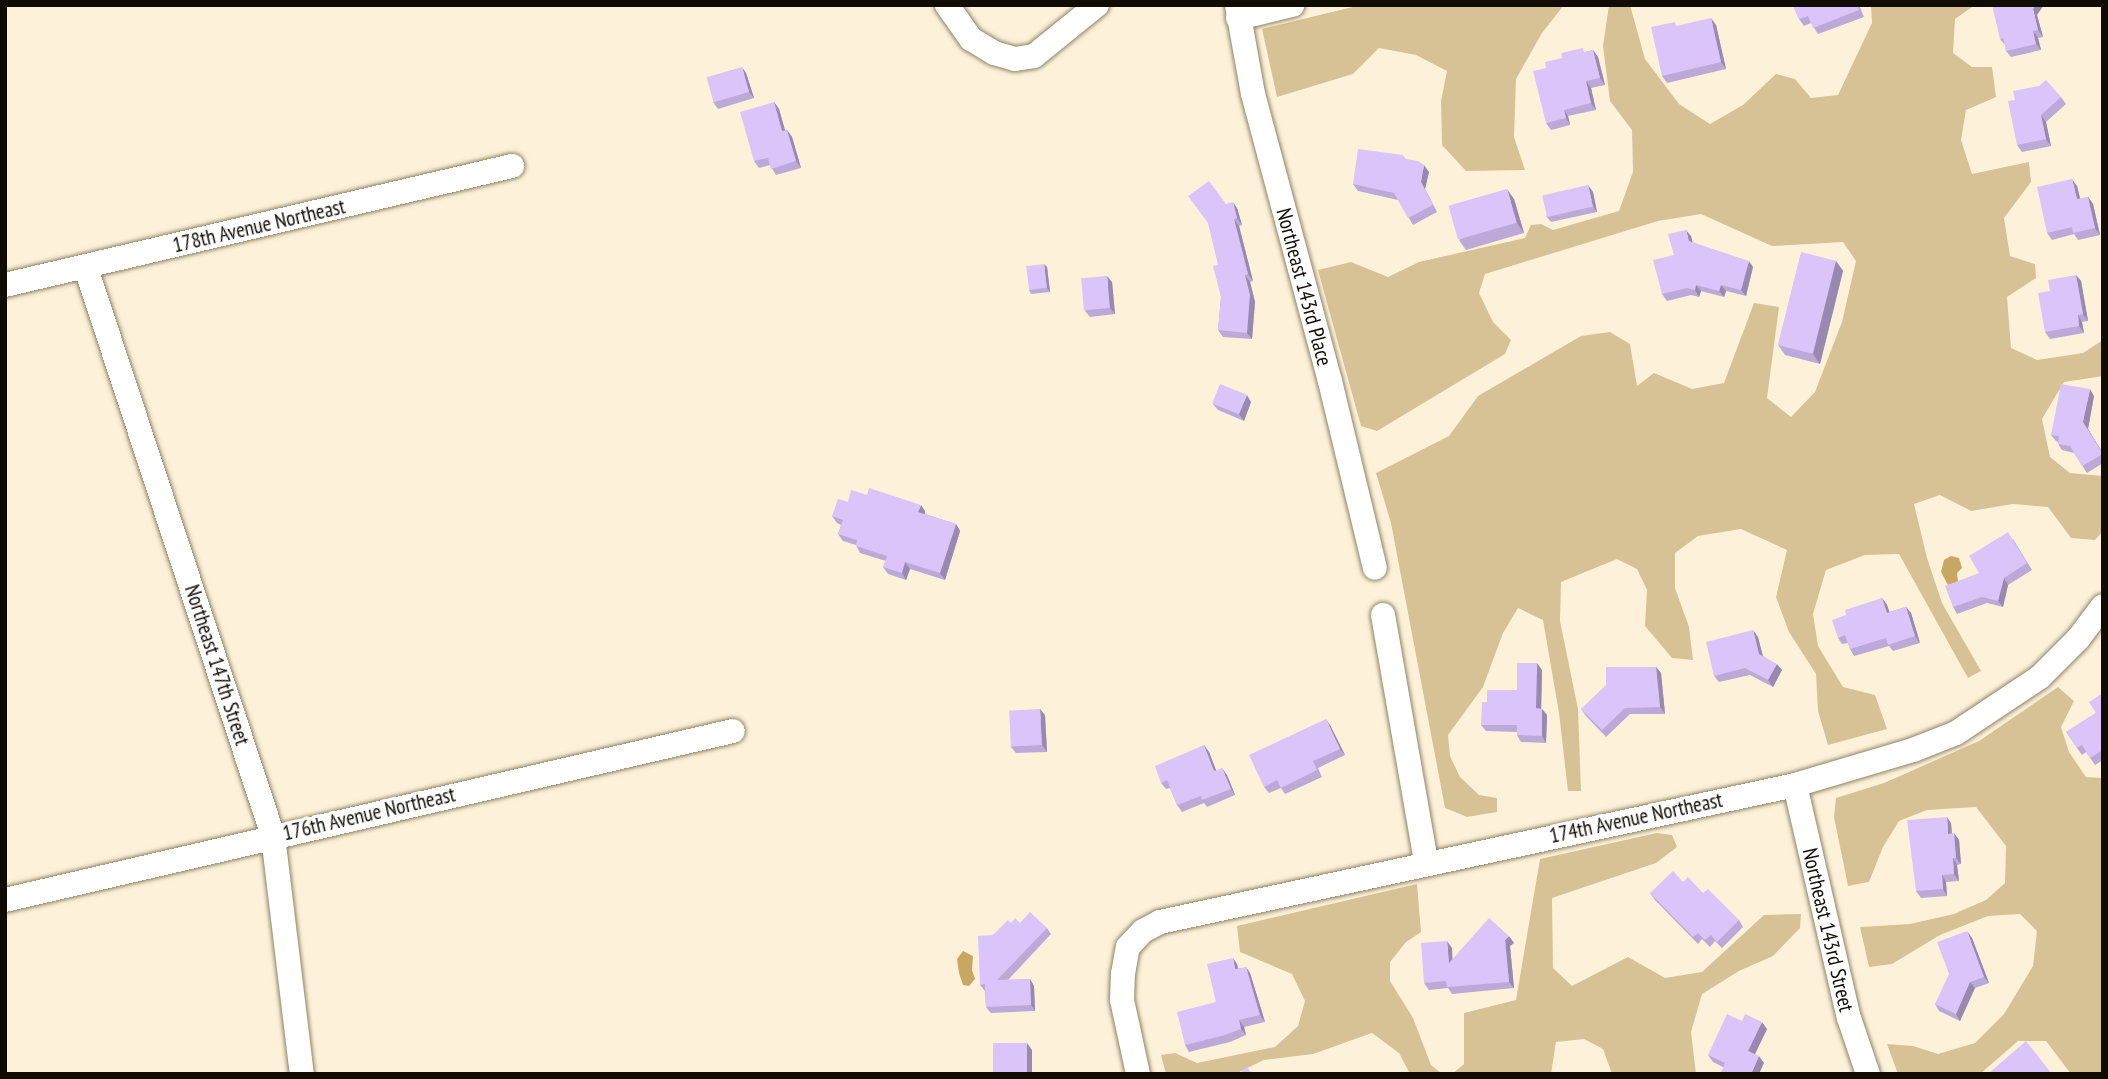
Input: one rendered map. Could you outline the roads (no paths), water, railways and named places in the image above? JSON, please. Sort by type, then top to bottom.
[{"type":"street","points":[[947,5],[971,39],[994,53],[1015,59],[1034,56],[1097,5]]},
{"type":"street","points":[[1237,12],[1292,5]]},
{"type":"street","name":"Northeast 143rd Place","points":[[1237,12],[1253,93],[1330,381],[1375,568]]},
{"type":"street","name":"178th Avenue Northeast","points":[[5,285],[512,166]]},
{"type":"street","name":"Northeast 147th Street","points":[[86,268],[273,836],[302,1074]]},
{"type":"street","name":"174th Avenue Northeast","points":[[1138,1074],[1122,1000],[1128,947],[1143,931],[1160,922],[1426,862],[1795,785],[1913,750],[1956,733],[2040,677],[2078,639],[2103,606]]},
{"type":"street","points":[[1383,615],[1426,862]]},
{"type":"street","name":"176th Avenue Northeast","points":[[5,900],[733,731]]},
{"type":"street","name":"Northeast 143rd Street","points":[[1795,785],[1842,993],[1860,1058],[1868,1074]]}]
